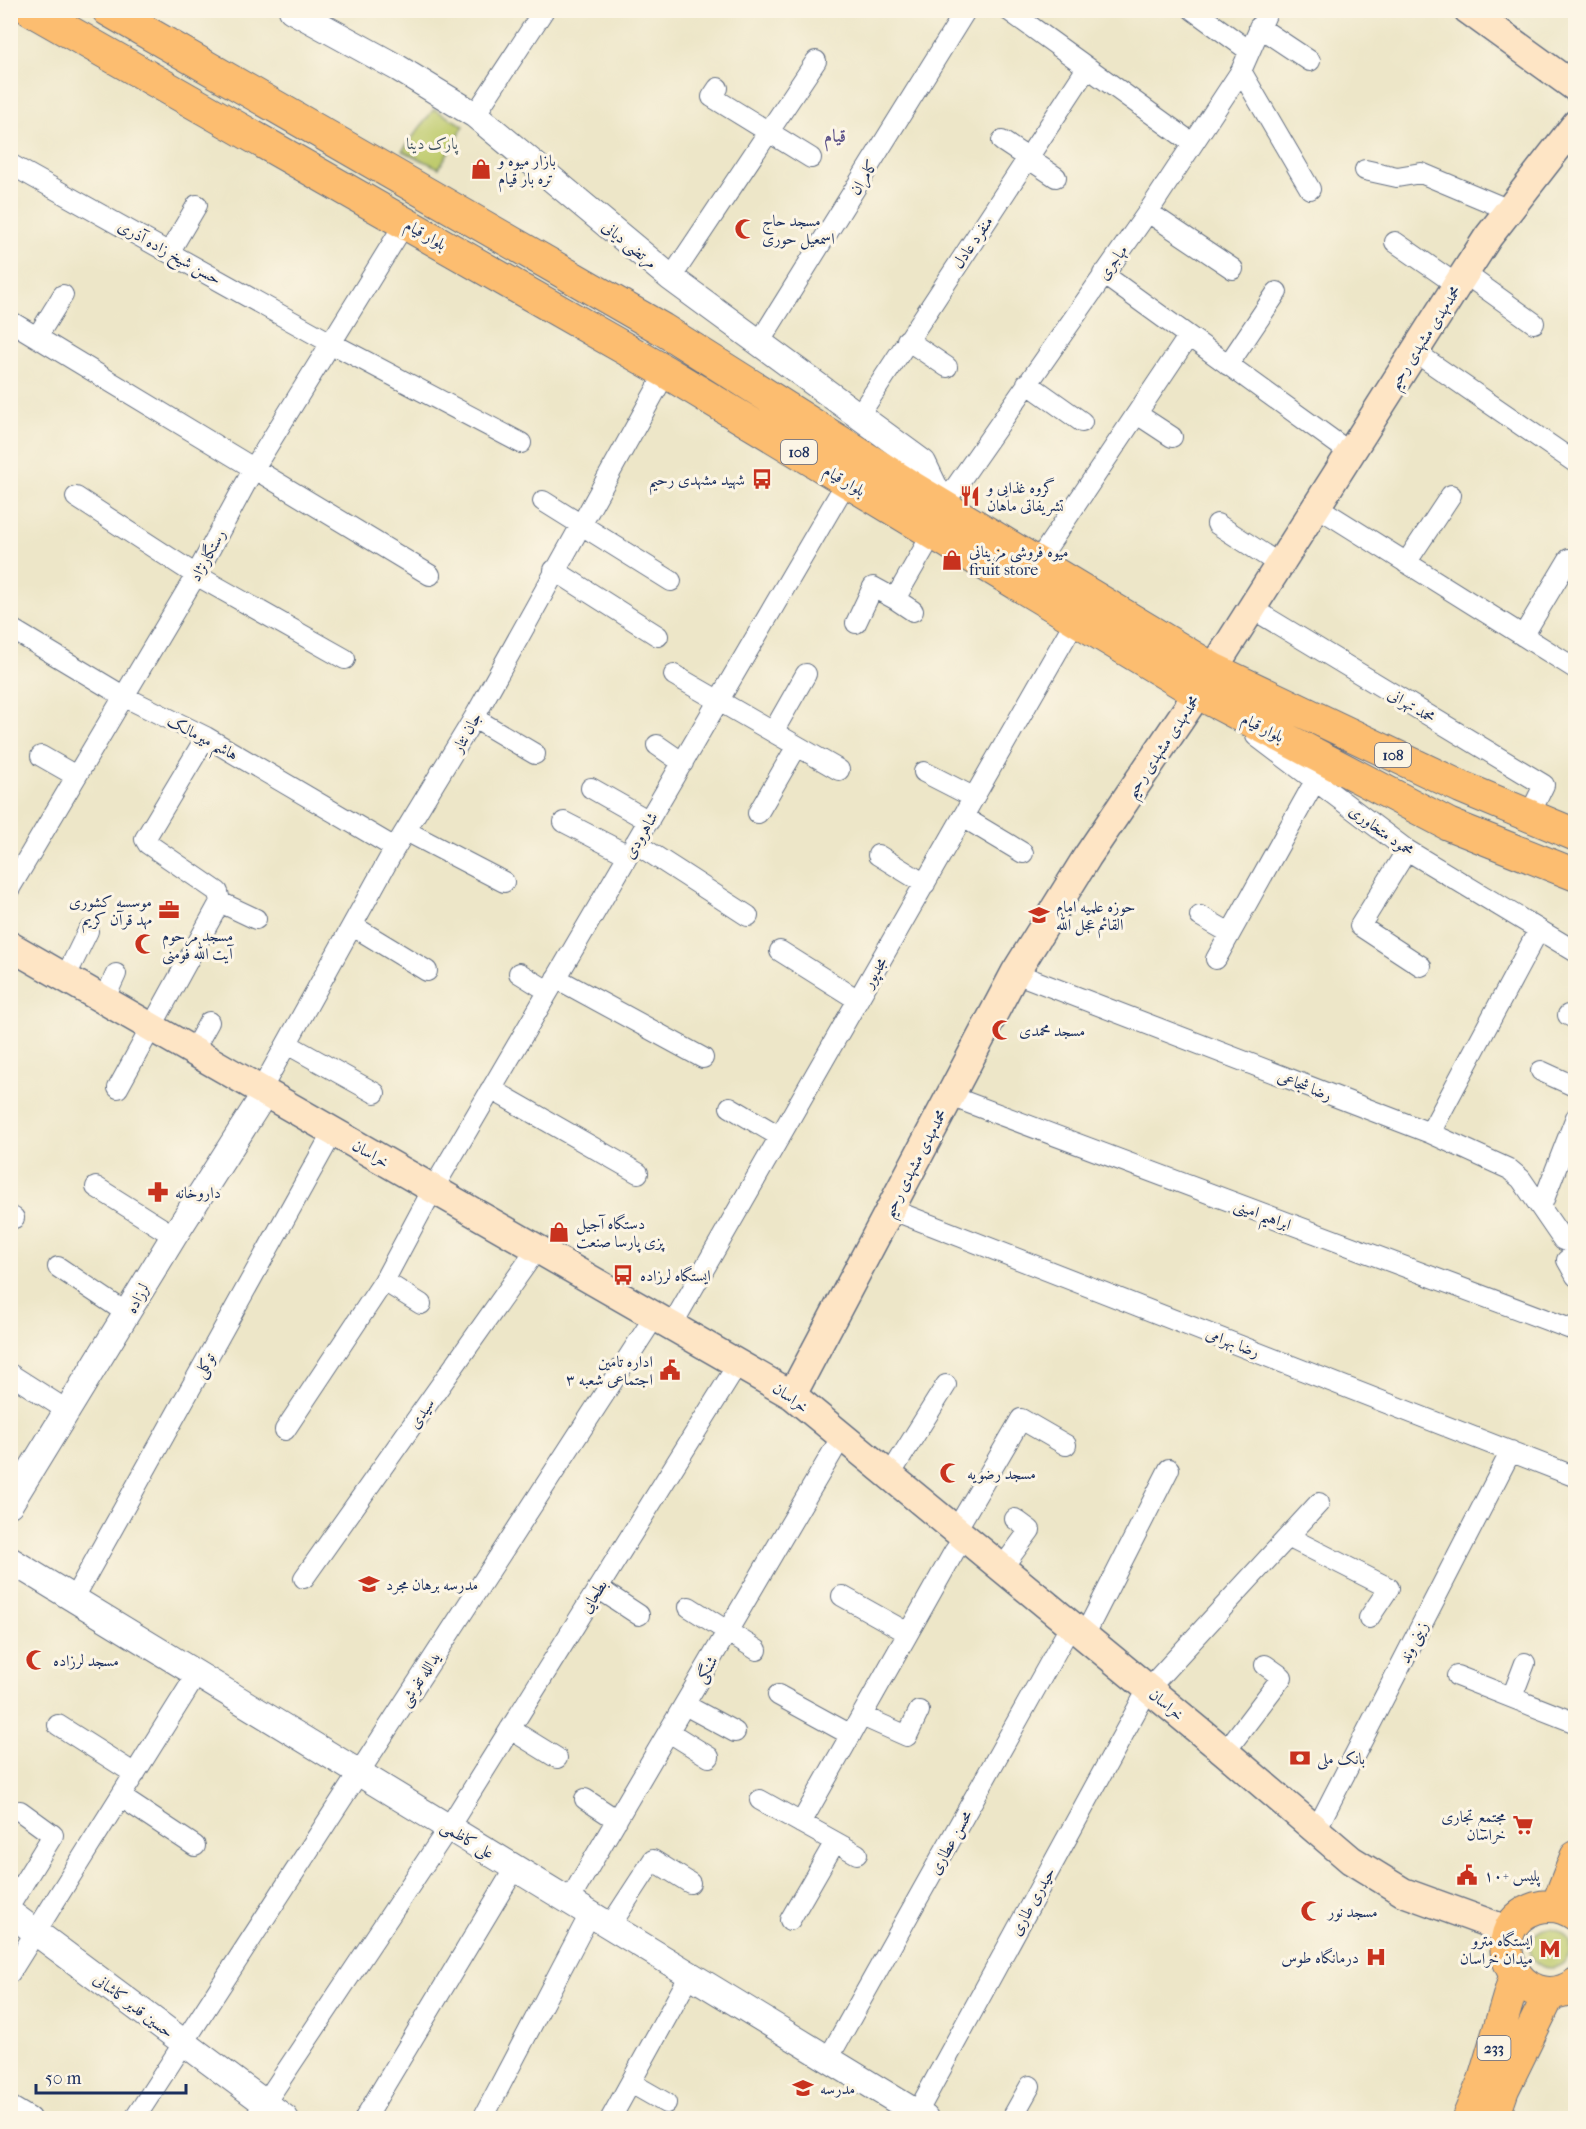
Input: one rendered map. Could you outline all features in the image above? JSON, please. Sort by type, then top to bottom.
[{"type":"main road","name":"بلوار قیام","points":[[31,10],[666,372],[847,482],[938,519],[1036,564],[1206,681],[1448,824],[1575,875]]},
{"type":"main road","name":"بلوار قیام","points":[[108,10],[662,328],[938,519],[1076,620],[1206,681],[1575,835]]},
{"type":"main road","points":[[1468,10],[1575,88]]},
{"type":"main road","name":"محمدمهدی مشهدی رحیم","points":[[792,1395],[1015,973],[1087,857],[1206,681],[1460,279],[1509,210],[1571,138]]},
{"type":"main road","name":"خراسان","points":[[10,946],[792,1395],[1225,1752],[1315,1832],[1351,1860],[1402,1892],[1510,1930]]},
{"type":"main road","points":[[1562,1988],[1531,1988],[1515,1976],[1506,1954],[1510,1930],[1529,1910],[1543,1906],[1566,1911],[1575,1857]]},
{"type":"main road","name":"233","points":[[1468,2118],[1484,2080],[1515,1976]]},
{"type":"main road","name":"233","points":[[1493,2118],[1503,2090],[1562,1988]]},
{"type":"street","points":[[475,115],[544,10]]},
{"type":"street","name":"کامران","points":[[759,343],[966,10]]},
{"type":"street","points":[[1008,10],[1192,143]]},
{"type":"street","points":[[1193,10],[1248,50]]},
{"type":"street","name":"مرتضی دیانی","points":[[294,11],[398,68],[475,115],[671,279],[923,463],[938,519]]},
{"type":"street","name":"مهاجری","points":[[895,599],[938,519],[1028,382],[1148,212],[1241,70],[1263,19]]},
{"type":"street","points":[[1263,19],[1310,60]]},
{"type":"street","points":[[671,279],[816,61]]},
{"type":"street","name":"منفرد عادل","points":[[858,417],[1087,68]]},
{"type":"street","points":[[1241,70],[1310,189]]},
{"type":"street","points":[[718,88],[712,97],[811,158]]},
{"type":"street","points":[[1002,141],[1056,177]]},
{"type":"street","name":"حسن شیخ زاده آذری","points":[[10,164],[170,251],[329,342],[521,443]]},
{"type":"street","points":[[1365,170],[1397,177],[1421,173],[1509,210]]},
{"type":"street","points":[[170,251],[197,205]]},
{"type":"street","points":[[1148,212],[1233,269]]},
{"type":"street","name":"رستگارنژاد","points":[[10,888],[196,575],[254,468],[329,342],[405,222]]},
{"type":"street","points":[[1395,242],[1534,322]]},
{"type":"street","points":[[1103,274],[1349,452]]},
{"type":"street","points":[[1228,365],[1277,292]]},
{"type":"street","points":[[37,337],[63,295]]},
{"type":"street","points":[[10,321],[430,574]]},
{"type":"street","points":[[1036,564],[1188,337]]},
{"type":"street","points":[[907,340],[946,367]]},
{"type":"street","points":[[1415,352],[1575,460]]},
{"type":"street","name":"جان نثار","points":[[263,1091],[395,848],[474,718],[554,570],[666,372]]},
{"type":"street","points":[[1028,382],[1082,422]]},
{"type":"street","points":[[1137,414],[1172,436]]},
{"type":"street","name":"شاهرودی","points":[[285,1431],[384,1281],[433,1189],[847,482]]},
{"type":"street","points":[[1406,563],[1451,495]]},
{"type":"street","points":[[76,496],[196,575],[345,659]]},
{"type":"street","points":[[543,501],[671,581]]},
{"type":"street","points":[[1316,506],[1575,669]]},
{"type":"street","points":[[1217,524],[1279,564]]},
{"type":"street","points":[[554,570],[658,636]]},
{"type":"street","points":[[1523,636],[1568,572]]},
{"type":"street","points":[[856,623],[873,587],[913,611]]},
{"type":"street","name":"محمد تهرانی","points":[[1251,608],[1544,785],[1529,816]]},
{"type":"street","name":"مجدپور","points":[[663,1321],[779,1136],[1076,620]]},
{"type":"street","name":"هاشم میرمالک","points":[[10,628],[123,696],[206,737],[395,848]]},
{"type":"street","points":[[773,732],[806,674]]},
{"type":"street","points":[[674,675],[839,770]]},
{"type":"street","name":"محمود متخاوری","points":[[1206,681],[1316,781],[1407,850],[1575,952]]},
{"type":"street","points":[[474,718],[535,754]]},
{"type":"street","points":[[118,1088],[220,902],[218,892],[148,844],[146,839],[206,737]]},
{"type":"street","points":[[657,745],[682,763]]},
{"type":"street","points":[[758,813],[797,746]]},
{"type":"street","points":[[41,756],[76,776]]},
{"type":"street","points":[[924,772],[974,797]]},
{"type":"street","points":[[1216,959],[1316,781]]},
{"type":"street","points":[[591,788],[649,821]]},
{"type":"street","points":[[963,817],[1023,853]]},
{"type":"street","points":[[564,822],[632,849],[748,916]]},
{"type":"street","points":[[406,831],[504,882]]},
{"type":"street","points":[[1407,850],[1360,926],[1421,966]]},
{"type":"street","points":[[878,855],[925,884]]},
{"type":"street","points":[[220,902],[256,919]]},
{"type":"street","points":[[1200,916],[1230,933]]},
{"type":"street","points":[[353,926],[427,971]]},
{"type":"street","points":[[66,978],[88,931]]},
{"type":"street","points":[[1430,1133],[1538,931]]},
{"type":"street","points":[[780,951],[858,1000]]},
{"type":"street","points":[[519,973],[552,985],[703,1058]]},
{"type":"street","name":"رضا شجاعی","points":[[1015,973],[1430,1133],[1509,1169],[1521,1179],[1541,1207],[1570,1255]]},
{"type":"street","points":[[104,1000],[116,974]]},
{"type":"street","points":[[193,1051],[209,1022]]},
{"type":"street","points":[[287,1044],[375,1093]]},
{"type":"street","points":[[1541,1071],[1575,1087]]},
{"type":"street","points":[[491,1089],[638,1173]]},
{"type":"street","name":"لرزاده","points":[[10,1504],[263,1091]]},
{"type":"street","name":"ابراهیم امینی","points":[[950,1096],[1575,1332]]},
{"type":"street","points":[[730,1107],[779,1136]]},
{"type":"street","points":[[1541,1207],[1575,1117]]},
{"type":"street","name":"توکلی","points":[[74,1598],[333,1132]]},
{"type":"street","points":[[96,1187],[174,1236]]},
{"type":"street","name":"رضا بهرامی","points":[[890,1209],[1575,1477]]},
{"type":"street","name":"سیدی","points":[[304,1578],[537,1248]]},
{"type":"street","points":[[58,1267],[128,1314]]},
{"type":"street","points":[[384,1281],[421,1304]]},
{"type":"street","name":"یدالله تفرشی","points":[[135,2118],[358,1772],[663,1321]]},
{"type":"street","name":"بطحایی","points":[[260,2111],[449,1827],[738,1364]]},
{"type":"street","points":[[10,1374],[68,1411]]},
{"type":"street","points":[[890,1475],[946,1385]]},
{"type":"street","points":[[801,1823],[908,1633],[1021,1419],[1066,1445]]},
{"type":"street","name":"شنگی","points":[[590,1914],[617,1820],[842,1436]]},
{"type":"street","name":"زینی وند","points":[[1315,1832],[1511,1451]]},
{"type":"street","name":"محسن عطاری","points":[[828,2059],[1077,1631],[1168,1469]]},
{"type":"street","name":"حیدری طاری","points":[[921,2116],[1148,1689],[1319,1503]]},
{"type":"street","points":[[1002,1569],[1029,1529]]},
{"type":"street","points":[[1288,1537],[1389,1588],[1370,1618]]},
{"type":"street","name":"علی کاظمی","points":[[10,1560],[921,2116]]},
{"type":"street","points":[[598,1588],[639,1615]]},
{"type":"street","points":[[842,1596],[908,1633]]},
{"type":"street","points":[[689,1607],[758,1650]]},
{"type":"street","points":[[1512,1697],[1525,1663]]},
{"type":"street","points":[[1225,1752],[1282,1677],[1265,1665]]},
{"type":"street","points":[[10,1973],[197,1674]]},
{"type":"street","points":[[1457,1676],[1575,1723]]},
{"type":"street","points":[[778,1695],[851,1735]]},
{"type":"street","points":[[685,1705],[735,1732]]},
{"type":"street","points":[[861,1716],[907,1736],[919,1711]]},
{"type":"street","points":[[58,1725],[135,1774]]},
{"type":"street","points":[[510,1729],[557,1758]]},
{"type":"street","points":[[669,1732],[709,1757]]},
{"type":"street","points":[[121,1797],[195,1846]]},
{"type":"street","points":[[585,1799],[617,1820]]},
{"type":"street","points":[[760,1800],[857,1854]]},
{"type":"street","points":[[10,1905],[53,1835],[20,1811]]},
{"type":"street","points":[[790,1920],[835,1842]]},
{"type":"street","points":[[483,2118],[590,1914],[653,1860],[690,1883]]},
{"type":"street","points":[[365,2118],[515,1868]]},
{"type":"street","name":"حسین قدیر کاشانی","points":[[10,1913],[183,2042],[260,2111],[285,2118]]},
{"type":"street","points":[[611,2118],[690,1975]]},
{"type":"street","points":[[631,2083],[666,2103]]},
{"type":"street","points":[[1012,2118],[1030,2086]]},
{"type":"street","points":[[10,2106],[30,2118]]},
{"type":"green space","name":"پارک دینا","points":[[434,109],[464,126],[439,168],[402,151]]},
{"type":"green space","points":[[1550,1928],[1558,1929],[1564,1934],[1569,1940],[1569,1956],[1564,1962],[1558,1967],[1550,1968],[1542,1967],[1536,1962],[1531,1956],[1530,1948],[1531,1940],[1536,1934],[1542,1929]]},
{"type":"place","name":"بازار میوه و تره بار قیام","points":[[481,169]]},
{"type":"place","name":"مسجد حاج اسمعیل حوری","points":[[745,229]]},
{"type":"place","name":"شهید مشهدی رحیم","points":[[762,479]]},
{"type":"place","name":"گروه غذایی و تشریفاتی ماهان","points":[[970,496]]},
{"type":"place","name":"میوه فروشی مزینانی fruit store","points":[[952,560]]},
{"type":"place","name":"موسسه کشوری مهد قرآن کریم","points":[[169,910]]},
{"type":"place","name":"حوزه علمیه امام القائم عجل الله","points":[[1039,915]]},
{"type":"place","name":"مسجد مرحوم آیت الله فومنی","points":[[145,944]]},
{"type":"place","name":"مسجد محمدی","points":[[1002,1030]]},
{"type":"place","name":"داروخانه","points":[[158,1192]]},
{"type":"place","name":"دستگاه آجیل پزی پارسا صنعت","points":[[559,1232]]},
{"type":"place","name":"ایستگاه لرزاده","points":[[623,1275]]},
{"type":"place","name":"اداره تامین اجتماعی شعبه ۳","points":[[670,1370]]},
{"type":"place","name":"مسجد رضویه","points":[[950,1473]]},
{"type":"place","name":"مدرسه برهان مجرد","points":[[369,1584]]},
{"type":"place","name":"مسجد لرزاده","points":[[36,1660]]},
{"type":"place","name":"بانک ملی","points":[[1300,1758]]},
{"type":"place","name":"مجتمع تجاری خراسان","points":[[1523,1825]]},
{"type":"place","name":"پلیس +۱۰","points":[[1467,1875]]},
{"type":"place","name":"مسجد نور","points":[[1311,1911]]},
{"type":"place","name":"ایستگاه مترو میدان خراسان","points":[[1550,1949]]},
{"type":"place","name":"درمانگاه طوس","points":[[1376,1957]]},
{"type":"place","name":"مدرسه","points":[[803,2088]]},
{"type":"district","name":"قیام","points":[[835,136]]}]
